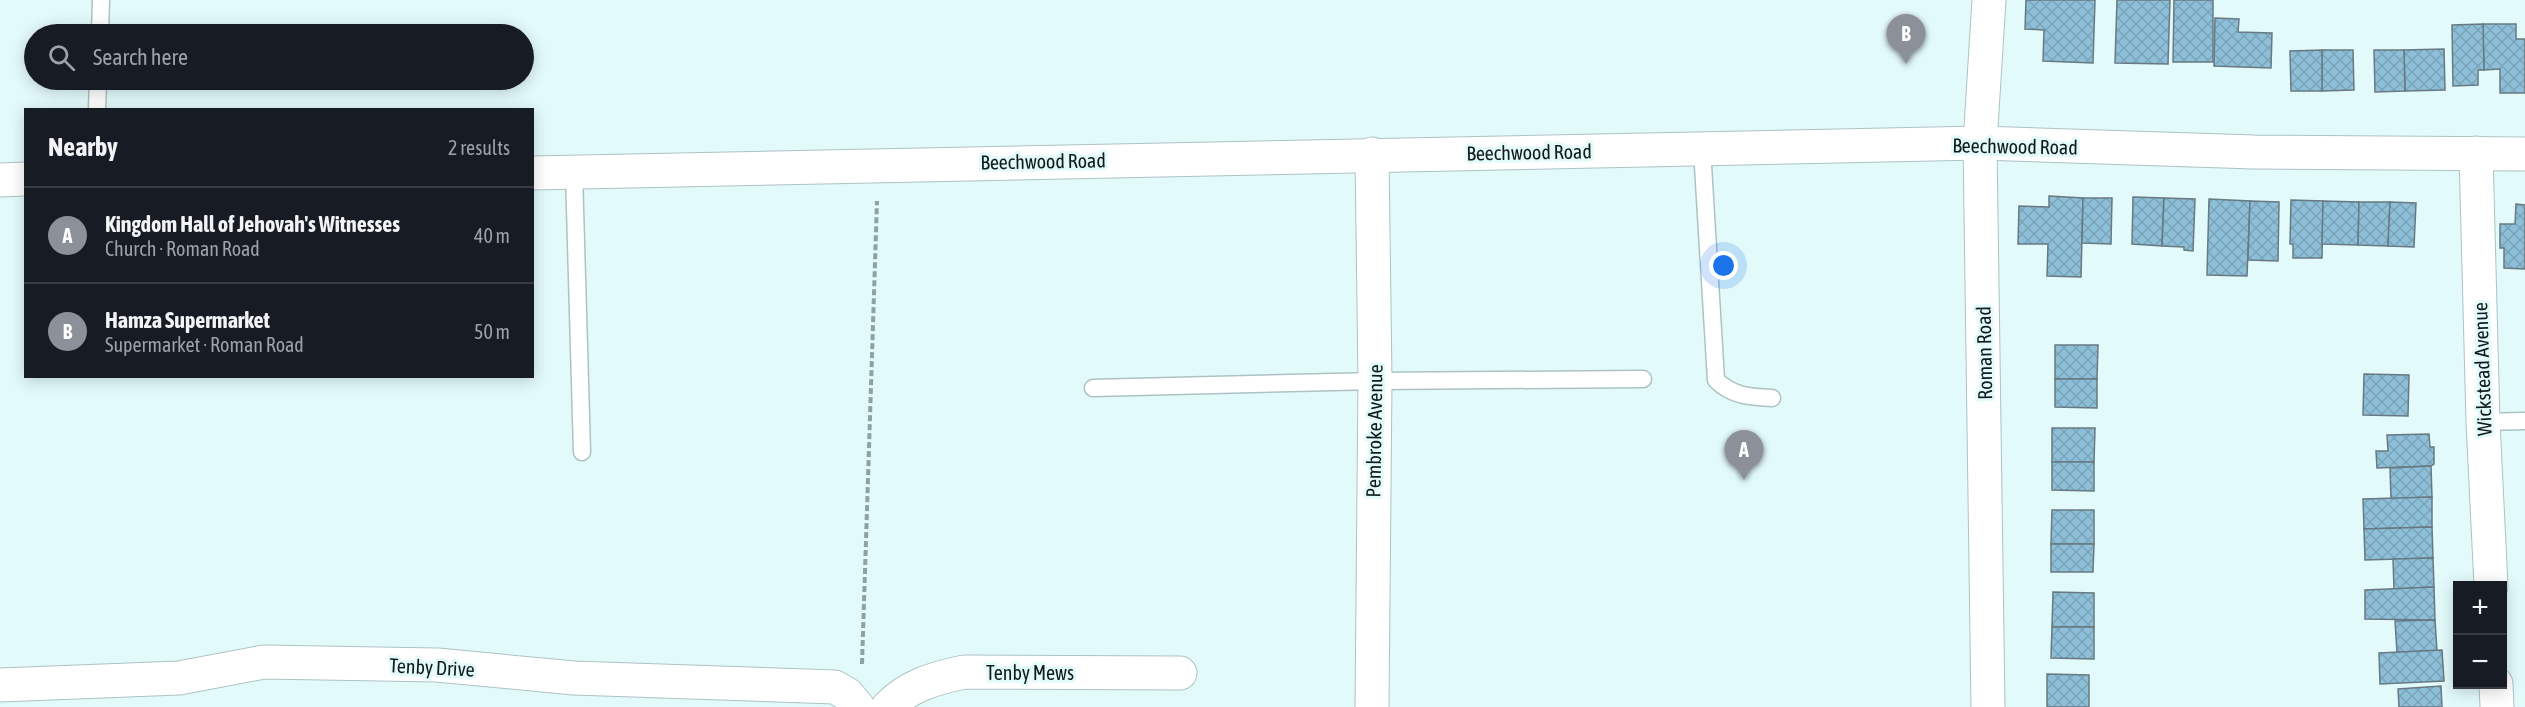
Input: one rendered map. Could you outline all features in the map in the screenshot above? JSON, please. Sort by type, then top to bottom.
[{"type":"street","name":"Roman Road","points":[[1988,707],[1980,144],[1989,0]]},
{"type":"street","name":"Beechwood Road","points":[[534,173],[1372,154],[1980,144],[2254,152],[2525,154]]},
{"type":"street","name":"Wickstead Avenue","points":[[2476,153],[2483,422],[2491,581]]},
{"type":"street","name":"Pembroke Avenue","points":[[1372,154],[1375,381],[1372,707]]},
{"type":"street","points":[[0,180],[24,179]]},
{"type":"street","name":"Tenby Drive","points":[[0,685],[179,678],[264,662],[414,665],[574,678],[835,687],[847,694],[858,707]]},
{"type":"street","name":"Tenby Mews","points":[[888,707],[898,697],[931,679],[964,672],[1180,673]]},
{"type":"street","points":[[2496,689],[2497,707]]},
{"type":"lane","points":[[100,24],[101,0]]},
{"type":"lane","points":[[97,108],[98,90]]},
{"type":"lane","points":[[1702,149],[1716,380],[1726,390],[1742,396],[1772,398]]},
{"type":"lane","points":[[574,173],[582,452]]},
{"type":"lane","points":[[1093,388],[1375,381],[1642,379]]},
{"type":"lane","points":[[2483,422],[2525,421]]},
{"type":"path","points":[[862,672],[878,165]]},
{"type":"building","points":[[2026,0],[2095,0],[2093,63],[2043,61],[2044,30],[2025,29]]},
{"type":"building","points":[[2117,0],[2170,0],[2168,64],[2115,63]]},
{"type":"building","points":[[2174,0],[2213,0],[2213,62],[2173,62]]},
{"type":"building","points":[[2215,18],[2239,19],[2238,32],[2272,33],[2271,68],[2214,66]]},
{"type":"building","points":[[2483,24],[2516,24],[2516,39],[2525,39],[2525,93],[2500,93],[2500,69],[2484,70]]},
{"type":"building","points":[[2483,24],[2484,70],[2478,70],[2478,85],[2453,86],[2452,25]]},
{"type":"building","points":[[2444,49],[2445,90],[2405,91],[2404,50]]},
{"type":"building","points":[[2322,50],[2353,50],[2354,90],[2322,91]]},
{"type":"building","points":[[2322,50],[2322,91],[2291,91],[2290,51]]},
{"type":"building","points":[[2374,50],[2404,50],[2405,91],[2375,92]]},
{"type":"building","points":[[2049,196],[2083,198],[2081,277],[2047,276],[2048,244],[2018,244],[2019,206],[2049,207]]},
{"type":"building","points":[[2133,197],[2164,198],[2162,246],[2132,244]]},
{"type":"building","points":[[2083,198],[2112,198],[2111,244],[2082,243]]},
{"type":"building","points":[[2164,198],[2195,199],[2193,251],[2184,250],[2184,247],[2162,246]]},
{"type":"building","points":[[2209,199],[2250,201],[2247,276],[2207,275]]},
{"type":"building","points":[[2291,200],[2323,201],[2322,258],[2293,258],[2293,244],[2290,244]]},
{"type":"building","points":[[2250,201],[2279,202],[2278,261],[2248,260]]},
{"type":"building","points":[[2323,201],[2359,202],[2358,245],[2322,244]]},
{"type":"building","points":[[2359,202],[2390,202],[2388,246],[2358,245]]},
{"type":"building","points":[[2390,202],[2416,203],[2414,247],[2388,246]]},
{"type":"building","points":[[2516,204],[2525,205],[2525,269],[2504,268],[2504,248],[2500,248],[2500,224],[2515,224]]},
{"type":"building","points":[[2055,345],[2098,345],[2097,379],[2055,379]]},
{"type":"building","points":[[2364,374],[2409,375],[2408,416],[2363,415]]},
{"type":"building","points":[[2055,379],[2097,379],[2097,408],[2055,407]]},
{"type":"building","points":[[2052,428],[2095,428],[2094,462],[2052,462]]},
{"type":"building","points":[[2429,434],[2430,447],[2434,447],[2434,464],[2431,466],[2377,468],[2376,451],[2388,451],[2387,435]]},
{"type":"building","points":[[2052,462],[2094,462],[2094,491],[2052,490]]},
{"type":"building","points":[[2431,466],[2432,497],[2391,499],[2390,468]]},
{"type":"building","points":[[2432,497],[2432,527],[2364,529],[2363,499]]},
{"type":"building","points":[[2052,510],[2094,510],[2094,544],[2051,544]]},
{"type":"building","points":[[2432,527],[2433,558],[2365,560],[2364,529]]},
{"type":"building","points":[[2051,544],[2094,544],[2093,572],[2051,572]]},
{"type":"building","points":[[2433,558],[2434,587],[2394,589],[2393,559]]},
{"type":"building","points":[[2434,587],[2435,620],[2365,619],[2365,590]]},
{"type":"building","points":[[2053,592],[2094,593],[2094,627],[2052,627]]},
{"type":"building","points":[[2435,620],[2437,651],[2397,652],[2395,621]]},
{"type":"building","points":[[2052,627],[2094,627],[2094,659],[2051,658]]},
{"type":"building","points":[[2442,650],[2444,681],[2380,684],[2379,653]]},
{"type":"building","points":[[2047,674],[2089,675],[2089,707],[2047,707]]},
{"type":"building","points":[[2441,686],[2442,707],[2399,707],[2398,689]]},
{"type":"place","name":"Hamza Supermarket","points":[[1906,64]]},
{"type":"place","name":"Kingdom Hall of Jehovah's Witnesses","points":[[1744,480]]}]
